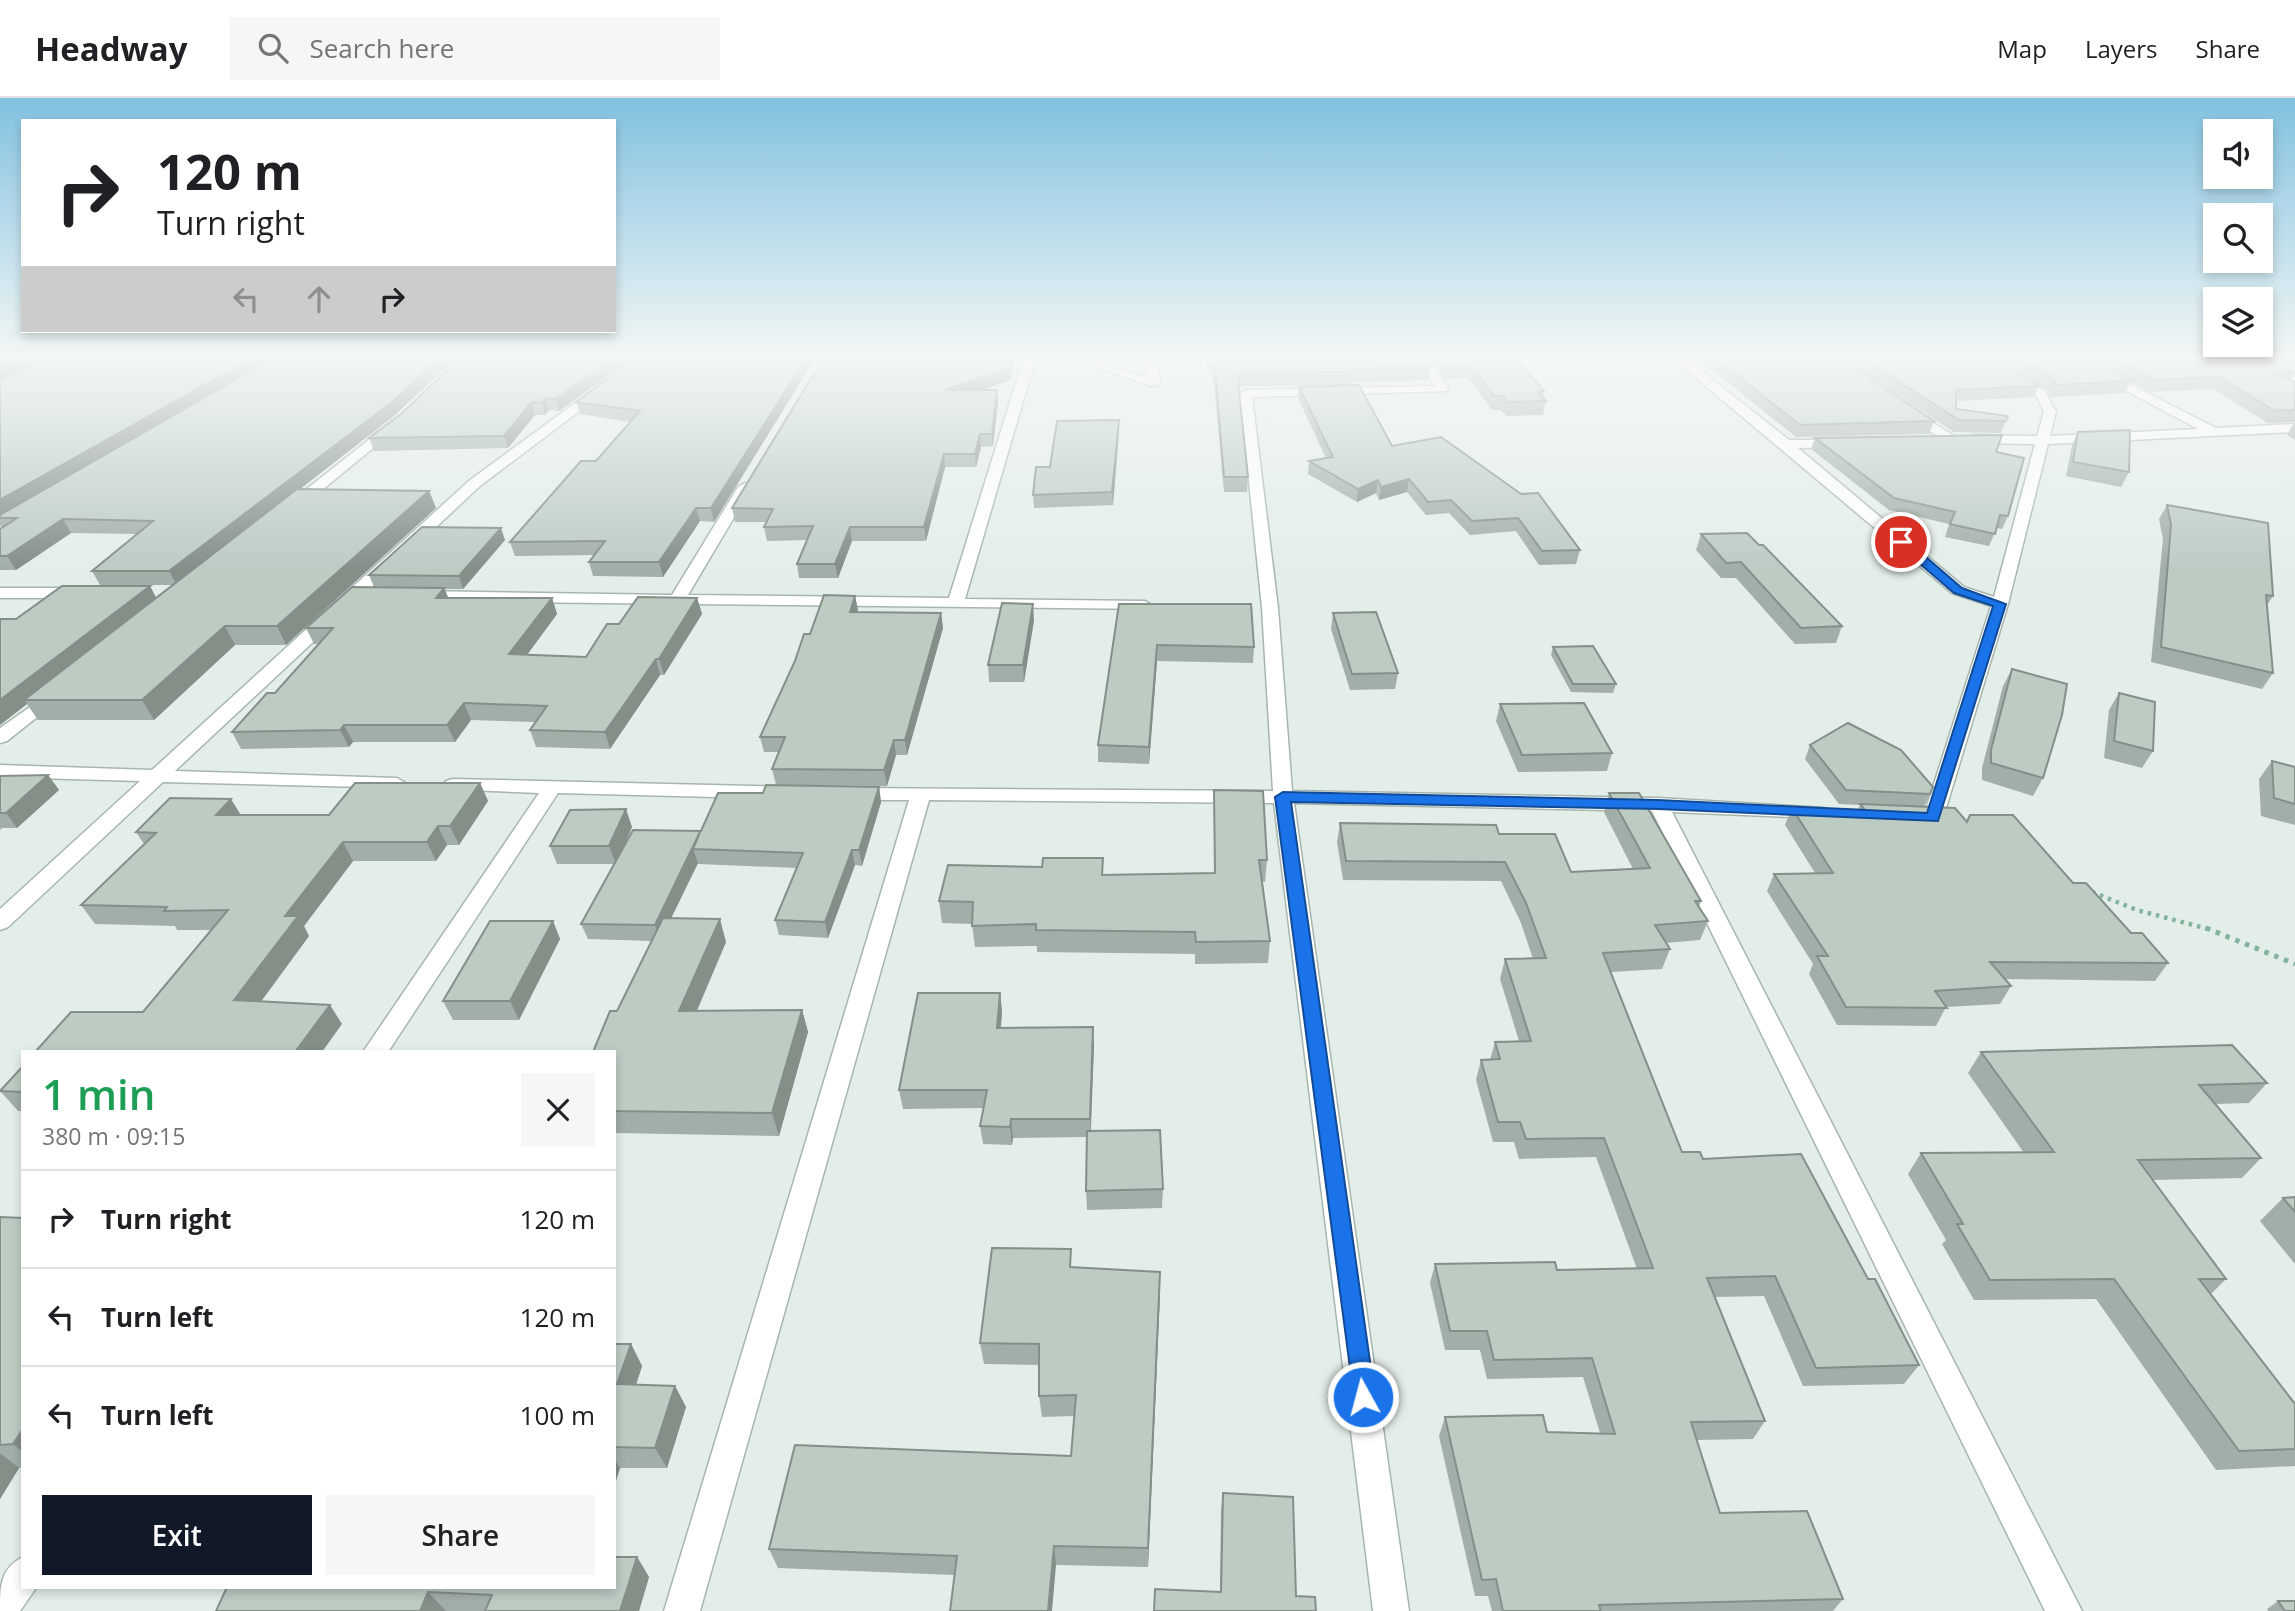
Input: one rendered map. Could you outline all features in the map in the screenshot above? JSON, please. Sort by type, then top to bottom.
[{"type":"street","points":[[282,515],[390,428]]},
{"type":"street","points":[[0,922],[475,483],[550,428]]},
{"type":"street","points":[[956,603],[1009,428]]},
{"type":"street","points":[[1250,428],[1263,608],[1283,797],[1391,1611]]},
{"type":"street","points":[[1765,428],[1958,590],[2000,604]]},
{"type":"street","points":[[1933,428],[1950,439]]},
{"type":"street","points":[[1959,819],[1926,818],[2000,604],[2047,428]]},
{"type":"street","points":[[2204,428],[2213,432]]},
{"type":"street","points":[[1923,440],[2044,440],[2295,428]]},
{"type":"street","points":[[1786,444],[1854,442]]},
{"type":"street","points":[[677,600],[754,472]]},
{"type":"street","points":[[0,593],[93,593]]},
{"type":"street","points":[[356,595],[384,596]]},
{"type":"street","points":[[412,596],[1161,606]]},
{"type":"street","points":[[0,737],[65,686]]},
{"type":"street","points":[[0,771],[552,788],[1658,804],[1837,813]]},
{"type":"street","points":[[376,1050],[552,788]]},
{"type":"street","points":[[682,1611],[921,794]]},
{"type":"street","points":[[1658,804],[2064,1611]]},
{"type":"street","points":[[0,1609],[21,1578]]},
{"type":"path","points":[[2083,888],[2118,905],[2219,932],[2267,956],[2295,964]]},
{"type":"building","points":[[0,428],[129,428],[0,500]]},
{"type":"building","points":[[152,428],[358,428],[169,571],[92,571],[153,521],[63,519],[7,556],[0,556],[0,529],[17,518],[0,518],[0,515]]},
{"type":"building","points":[[383,428],[511,428],[504,436],[369,438]]},
{"type":"building","points":[[625,428],[762,428],[711,508],[696,508],[659,562],[589,562],[605,541],[510,542],[581,461],[596,461]]},
{"type":"building","points":[[781,428],[993,428],[992,434],[980,434],[975,454],[944,454],[924,527],[850,527],[835,564],[797,564],[813,526],[764,527],[773,509],[732,508]]},
{"type":"building","points":[[1056,428],[1118,428],[1112,492],[1033,495],[1036,467],[1050,467]]},
{"type":"building","points":[[1220,428],[1243,428],[1248,477],[1224,477]]},
{"type":"building","points":[[1319,428],[1382,428],[1392,446],[1441,437],[1521,494],[1538,493],[1580,550],[1542,551],[1518,518],[1472,521],[1451,500],[1428,502],[1409,479],[1381,487],[1378,480],[1358,489],[1309,461],[1333,457]]},
{"type":"building","points":[[2130,430],[2129,472],[2073,462],[2078,432]]},
{"type":"building","points":[[2002,435],[1996,452],[2024,458],[2008,516],[2000,515],[1995,534],[1950,524],[1955,512],[1894,498],[1815,438]]},
{"type":"building","points":[[297,489],[429,491],[277,626],[225,626],[142,700],[24,700]]},
{"type":"building","points":[[2167,505],[2268,523],[2273,596],[2266,595],[2273,673],[2161,647],[2171,525]]},
{"type":"building","points":[[422,527],[501,528],[459,576],[369,575]]},
{"type":"building","points":[[1747,533],[1759,545],[1763,545],[1842,626],[1801,628],[1741,562],[1726,563],[1701,534]]},
{"type":"building","points":[[62,586],[150,586],[0,700],[0,619],[16,619]]},
{"type":"building","points":[[352,587],[444,588],[436,598],[552,598],[509,654],[586,657],[607,624],[619,624],[638,597],[697,598],[659,659],[656,659],[605,732],[530,730],[547,706],[464,703],[447,725],[344,725],[340,730],[232,732],[267,693],[275,693],[333,628],[306,628]]},
{"type":"building","points":[[824,595],[855,596],[850,612],[941,613],[905,740],[894,740],[884,770],[772,769],[785,737],[760,737],[795,661],[804,634],[810,634]]},
{"type":"building","points":[[1002,603],[1033,604],[1023,665],[988,665]]},
{"type":"building","points":[[1119,604],[1251,604],[1254,647],[1157,645],[1149,747],[1098,745]]},
{"type":"building","points":[[1376,612],[1398,673],[1352,674],[1333,613]]},
{"type":"building","points":[[1593,646],[1616,684],[1573,684],[1553,647]]},
{"type":"building","points":[[2012,669],[2067,684],[2062,715],[2043,778],[1991,763],[1991,750]]},
{"type":"building","points":[[2119,693],[2155,702],[2153,751],[2114,741]]},
{"type":"building","points":[[1584,703],[1612,753],[1522,755],[1500,704]]},
{"type":"building","points":[[1848,723],[1901,750],[1933,787],[1930,794],[1846,790],[1810,745]]},
{"type":"building","points":[[2272,761],[2295,767],[2295,804],[2274,798]]},
{"type":"building","points":[[48,775],[6,813],[0,813],[0,776]]},
{"type":"building","points":[[355,783],[480,783],[450,826],[438,826],[427,842],[343,842],[285,916],[298,916],[234,1000],[330,1005],[296,1050],[37,1050],[71,1012],[143,1012],[228,910],[164,911],[167,907],[81,905],[156,833],[136,832],[170,798],[231,799],[216,815],[329,815]]},
{"type":"building","points":[[766,785],[879,787],[859,850],[852,850],[825,922],[775,920],[803,853],[693,849],[700,832],[655,925],[581,924],[633,830],[701,831],[718,793],[763,793]]},
{"type":"building","points":[[1214,790],[1263,791],[1267,860],[1259,860],[1270,941],[1196,942],[1195,932],[1036,930],[1036,924],[972,926],[973,902],[939,901],[948,865],[1042,867],[1043,858],[1103,858],[1102,875],[1215,873]]},
{"type":"building","points":[[1609,793],[1639,793],[1701,901],[1695,901],[1708,921],[1655,925],[1670,949],[1603,953],[1682,1152],[1700,1152],[1703,1159],[1801,1154],[1868,1279],[1875,1279],[1919,1365],[1816,1368],[1775,1276],[1707,1278],[1765,1421],[1691,1422],[1720,1513],[1807,1511],[1843,1599],[1599,1605],[1601,1611],[1503,1611],[1496,1579],[1482,1580],[1445,1417],[1543,1415],[1547,1432],[1615,1434],[1592,1358],[1494,1360],[1487,1331],[1450,1331],[1435,1264],[1555,1262],[1557,1270],[1653,1268],[1604,1138],[1526,1139],[1520,1122],[1498,1122],[1481,1060],[1500,1059],[1495,1042],[1531,1041],[1505,959],[1546,958],[1526,903],[1505,862],[1346,861],[1340,823],[1496,825],[1499,834],[1555,834],[1571,872],[1650,868]]},
{"type":"building","points":[[1860,804],[1955,808],[1967,822],[1970,815],[2013,815],[2073,883],[2086,883],[2131,933],[2142,933],[2168,963],[1990,962],[2011,986],[1935,991],[1947,1008],[1846,1007],[1817,956],[1828,956],[1774,874],[1833,873],[1792,808],[1865,810]]},
{"type":"building","points":[[626,809],[609,846],[550,846],[570,810]]},
{"type":"building","points":[[663,918],[720,919],[679,1011],[802,1010],[772,1113],[616,1111],[616,1050],[594,1050],[610,1011],[617,1011]]},
{"type":"building","points":[[490,921],[553,921],[510,1001],[443,1001]]},
{"type":"building","points":[[918,993],[1000,993],[997,1028],[1093,1027],[1090,1119],[1011,1119],[1010,1127],[980,1126],[987,1090],[899,1090]]},
{"type":"building","points":[[2232,1045],[2267,1083],[2199,1085],[2261,1158],[2138,1160],[2226,1279],[2199,1279],[2295,1404],[2295,1449],[2239,1451],[2114,1279],[1990,1280],[1957,1224],[1963,1224],[1921,1153],[2054,1152],[1981,1052]]},
{"type":"building","points":[[21,1068],[21,1092],[0,1091]]},
{"type":"building","points":[[1160,1130],[1163,1189],[1086,1191],[1087,1131]]},
{"type":"building","points":[[2295,1197],[2295,1212],[2283,1198]]},
{"type":"building","points":[[0,1217],[21,1218],[21,1432],[13,1444],[0,1445]]},
{"type":"building","points":[[992,1248],[1071,1249],[1070,1267],[1160,1272],[1148,1548],[1054,1546],[1048,1611],[950,1611],[957,1556],[769,1549],[795,1445],[1071,1456],[1076,1395],[1039,1396],[1039,1344],[980,1343]]},
{"type":"building","points":[[616,1344],[631,1344],[617,1384],[675,1386],[655,1448],[616,1447]]},
{"type":"building","points":[[1223,1493],[1293,1497],[1296,1596],[1315,1597],[1316,1611],[1154,1611],[1155,1589],[1221,1592]]},
{"type":"building","points":[[616,1557],[637,1557],[620,1611],[485,1611],[492,1595],[428,1592],[420,1611],[216,1611],[226,1589],[616,1589]]},
{"type":"building","points":[[2278,1601],[2295,1601],[2295,1611],[2285,1611]]},
{"type":"route","points":[[1363,1397],[1283,797],[1658,804],[1933,818],[2000,604],[1958,590],[1901,542]]}]
